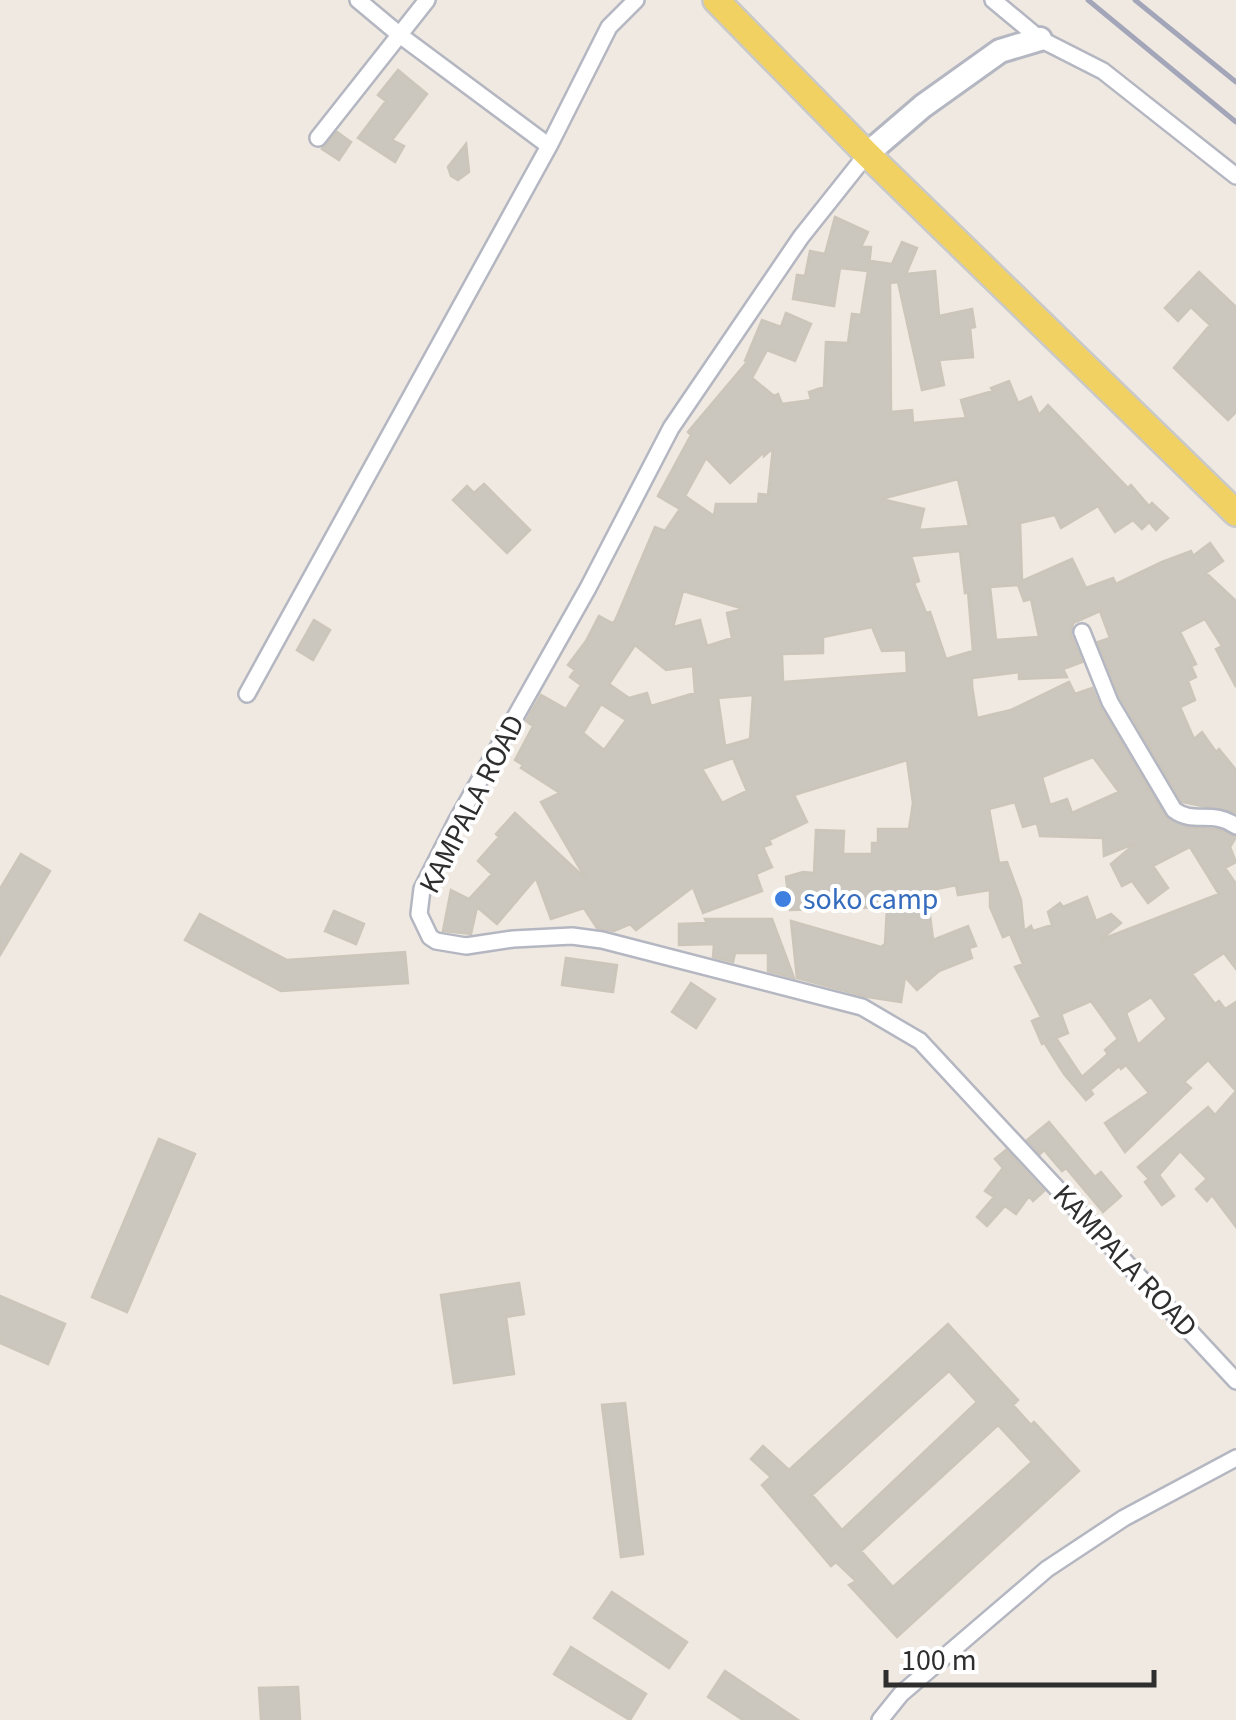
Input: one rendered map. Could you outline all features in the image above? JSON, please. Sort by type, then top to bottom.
[{"type":"main road","points":[[716,0],[867,154],[1236,512]]},
{"type":"street","points":[[358,0],[548,146]]},
{"type":"street","points":[[318,138],[427,0]]},
{"type":"street","points":[[247,694],[609,28],[636,0]]},
{"type":"street","points":[[993,0],[1040,39],[1103,71],[1236,176]]},
{"type":"street","points":[[867,154],[923,106],[1000,51],[1040,39]]},
{"type":"street","name":"KAMPALA ROAD","points":[[867,154],[800,237],[671,428],[588,588],[456,822],[422,888],[419,914],[430,937],[436,940],[466,946],[572,936],[602,940],[862,1008],[892,1022],[920,1041],[1236,1381]]},
{"type":"street","points":[[1082,632],[1110,702],[1174,810],[1183,816],[1217,816],[1236,826]]},
{"type":"street","points":[[880,1720],[901,1694],[1047,1568],[1124,1518],[1236,1458]]},
{"type":"building","points":[[398,70],[427,94],[392,140],[404,146],[395,162],[358,138],[386,101],[378,95]]},
{"type":"building","points":[[337,132],[351,142],[339,160],[322,149]]},
{"type":"building","points":[[466,144],[469,172],[458,180],[451,176],[448,167]]},
{"type":"building","points":[[835,217],[868,232],[861,247],[871,247],[869,266],[870,261],[892,264],[902,242],[917,248],[906,274],[935,271],[939,316],[972,309],[973,357],[939,360],[944,385],[922,390],[898,282],[890,283],[891,412],[912,410],[913,423],[966,418],[961,400],[993,391],[991,388],[1009,381],[1018,403],[1031,397],[1039,415],[1048,405],[1128,488],[1131,485],[1149,506],[1152,503],[1168,518],[1156,530],[1149,522],[1142,529],[1133,520],[1115,532],[1098,506],[1061,528],[1055,515],[1020,523],[1022,581],[1072,559],[1086,588],[1113,578],[1116,584],[1191,551],[1193,556],[1210,543],[1223,561],[1206,573],[1236,601],[1236,687],[1216,649],[1222,646],[1205,619],[1180,632],[1196,664],[1191,666],[1196,677],[1188,681],[1195,700],[1180,707],[1194,739],[1202,732],[1236,770],[1236,813],[1182,802],[1120,697],[1098,642],[1110,638],[1100,611],[1073,623],[1071,635],[1082,662],[1063,669],[1067,677],[1019,679],[1019,672],[972,678],[977,718],[1011,710],[1069,682],[1075,694],[1092,688],[1165,816],[1186,827],[1217,829],[1236,837],[1230,847],[1236,862],[1225,868],[1236,884],[1236,969],[1224,953],[1192,974],[1215,1004],[1219,1001],[1225,1009],[1236,1002],[1236,1091],[1208,1060],[1184,1082],[1191,1088],[1125,1152],[1105,1123],[1149,1093],[1126,1065],[1121,1069],[1119,1066],[1090,1090],[1093,1094],[1086,1100],[1064,1074],[1045,1044],[1053,1039],[1042,1044],[1032,1021],[1041,1017],[1015,967],[1023,964],[1010,934],[1003,937],[990,907],[990,890],[958,895],[956,885],[927,891],[933,940],[968,926],[976,946],[969,948],[972,958],[939,971],[917,990],[905,977],[901,1002],[797,978],[791,921],[881,947],[885,944],[887,907],[790,910],[786,877],[814,873],[816,830],[844,831],[843,854],[872,854],[872,843],[878,843],[878,829],[909,829],[913,803],[907,760],[794,795],[807,822],[769,840],[771,844],[763,847],[772,867],[756,874],[762,891],[703,913],[693,887],[636,930],[630,924],[614,931],[597,928],[584,908],[551,919],[536,878],[497,924],[477,907],[471,934],[443,931],[451,890],[469,899],[492,874],[478,861],[515,813],[586,879],[541,802],[560,793],[515,760],[533,726],[526,721],[541,695],[566,709],[581,685],[570,677],[575,670],[568,665],[599,616],[615,621],[655,527],[665,531],[680,509],[658,496],[691,435],[688,432],[747,362],[762,320],[781,327],[786,313],[811,324],[795,361],[767,350],[752,378],[774,396],[778,394],[782,404],[811,400],[809,392],[824,387],[826,342],[848,343],[852,314],[861,315],[868,271],[840,268],[834,306],[793,299],[797,275],[805,276],[810,251],[825,254]],"holes":[[[773,448],[768,495],[759,494],[758,504],[716,504],[714,516],[685,496],[706,458],[730,483],[764,452],[764,456]],[[958,479],[969,526],[919,530],[924,509],[881,499]],[[960,551],[973,651],[946,659],[930,612],[926,613],[914,583],[919,581],[911,556]],[[1018,585],[1024,601],[1031,599],[1039,637],[996,640],[990,587]],[[683,591],[744,609],[727,613],[732,638],[707,646],[700,620],[673,627]],[[872,627],[882,651],[906,650],[907,673],[783,682],[782,654],[823,653],[823,637]],[[635,645],[666,670],[693,666],[695,693],[651,706],[647,693],[629,698],[609,684]],[[753,695],[750,739],[725,746],[718,698]],[[601,704],[626,720],[604,750],[583,733]],[[1093,757],[1119,792],[1072,813],[1067,799],[1050,805],[1042,777]],[[733,758],[747,791],[722,803],[702,769]],[[1015,802],[1023,827],[1037,823],[1040,836],[1103,838],[1104,856],[1136,843],[1111,864],[1122,886],[1132,881],[1148,903],[1168,888],[1153,866],[1190,847],[1219,894],[1100,940],[1121,923],[1111,914],[1096,921],[1087,897],[1063,907],[1060,903],[1048,912],[1052,925],[1033,931],[1031,926],[1024,931],[1021,900],[1007,862],[999,863],[989,809]],[[1151,997],[1167,1019],[1138,1045],[1126,1013]],[[1091,1001],[1118,1039],[1105,1050],[1108,1054],[1082,1077],[1056,1038],[1068,1033],[1061,1014]]]},
{"type":"building","points":[[1199,272],[1236,307],[1236,412],[1228,420],[1174,368],[1210,325],[1191,307],[1178,321],[1165,308]]},
{"type":"building","points":[[484,484],[530,530],[507,553],[453,500],[467,486],[474,493]]},
{"type":"building","points":[[314,620],[330,630],[313,660],[297,650]]},
{"type":"building","points":[[21,854],[50,871],[0,955],[0,889]]},
{"type":"building","points":[[334,911],[364,924],[356,944],[325,931]]},
{"type":"building","points":[[200,914],[287,960],[405,952],[408,983],[281,991],[185,940]]},
{"type":"building","points":[[705,919],[772,919],[794,978],[768,971],[768,953],[735,953],[733,962],[713,957],[714,944],[679,945],[679,924],[707,923]]},
{"type":"building","points":[[566,958],[617,965],[613,992],[562,985]]},
{"type":"building","points":[[691,983],[715,999],[696,1028],[672,1012]]},
{"type":"building","points":[[1236,1091],[1236,1227],[1212,1195],[1207,1201],[1196,1189],[1207,1179],[1180,1151],[1159,1175],[1174,1196],[1162,1205],[1138,1167],[1208,1107],[1215,1115]]},
{"type":"building","points":[[1049,1122],[1095,1177],[1101,1172],[1121,1196],[1103,1212],[1066,1168],[1062,1171],[1044,1150],[1040,1154],[1027,1140]]},
{"type":"building","points":[[159,1139],[195,1154],[127,1312],[92,1297]]},
{"type":"building","points":[[1006,1150],[1044,1191],[1033,1201],[1029,1196],[1016,1214],[1005,1206],[987,1226],[977,1217],[994,1197],[985,1191],[1003,1168],[995,1159]]},
{"type":"building","points":[[519,1283],[524,1314],[506,1317],[514,1374],[454,1383],[441,1295]]},
{"type":"building","points":[[0,1296],[65,1324],[48,1364],[0,1343]]},
{"type":"building","points":[[948,1324],[1018,1400],[1013,1405],[1079,1471],[897,1637],[849,1585],[856,1581],[836,1562],[831,1566],[762,1485],[771,1477],[751,1459],[763,1446],[789,1470]],"holes":[[[949,1371],[977,1402],[842,1530],[812,1495]],[[998,1425],[1032,1462],[893,1587],[861,1551]]]},
{"type":"building","points":[[625,1403],[643,1554],[621,1557],[602,1405]]},
{"type":"building","points":[[612,1592],[687,1642],[669,1668],[594,1618]]},
{"type":"building","points":[[571,1647],[646,1694],[630,1720],[554,1674]]},
{"type":"building","points":[[725,1671],[798,1720],[743,1720],[708,1697]]},
{"type":"building","points":[[298,1687],[300,1720],[261,1720],[259,1688]]},
{"type":"railway","points":[[1088,0],[1236,122]]},
{"type":"railway","points":[[1135,0],[1236,82]]},
{"type":"place","name":"soko camp","points":[[783,899]]}]
